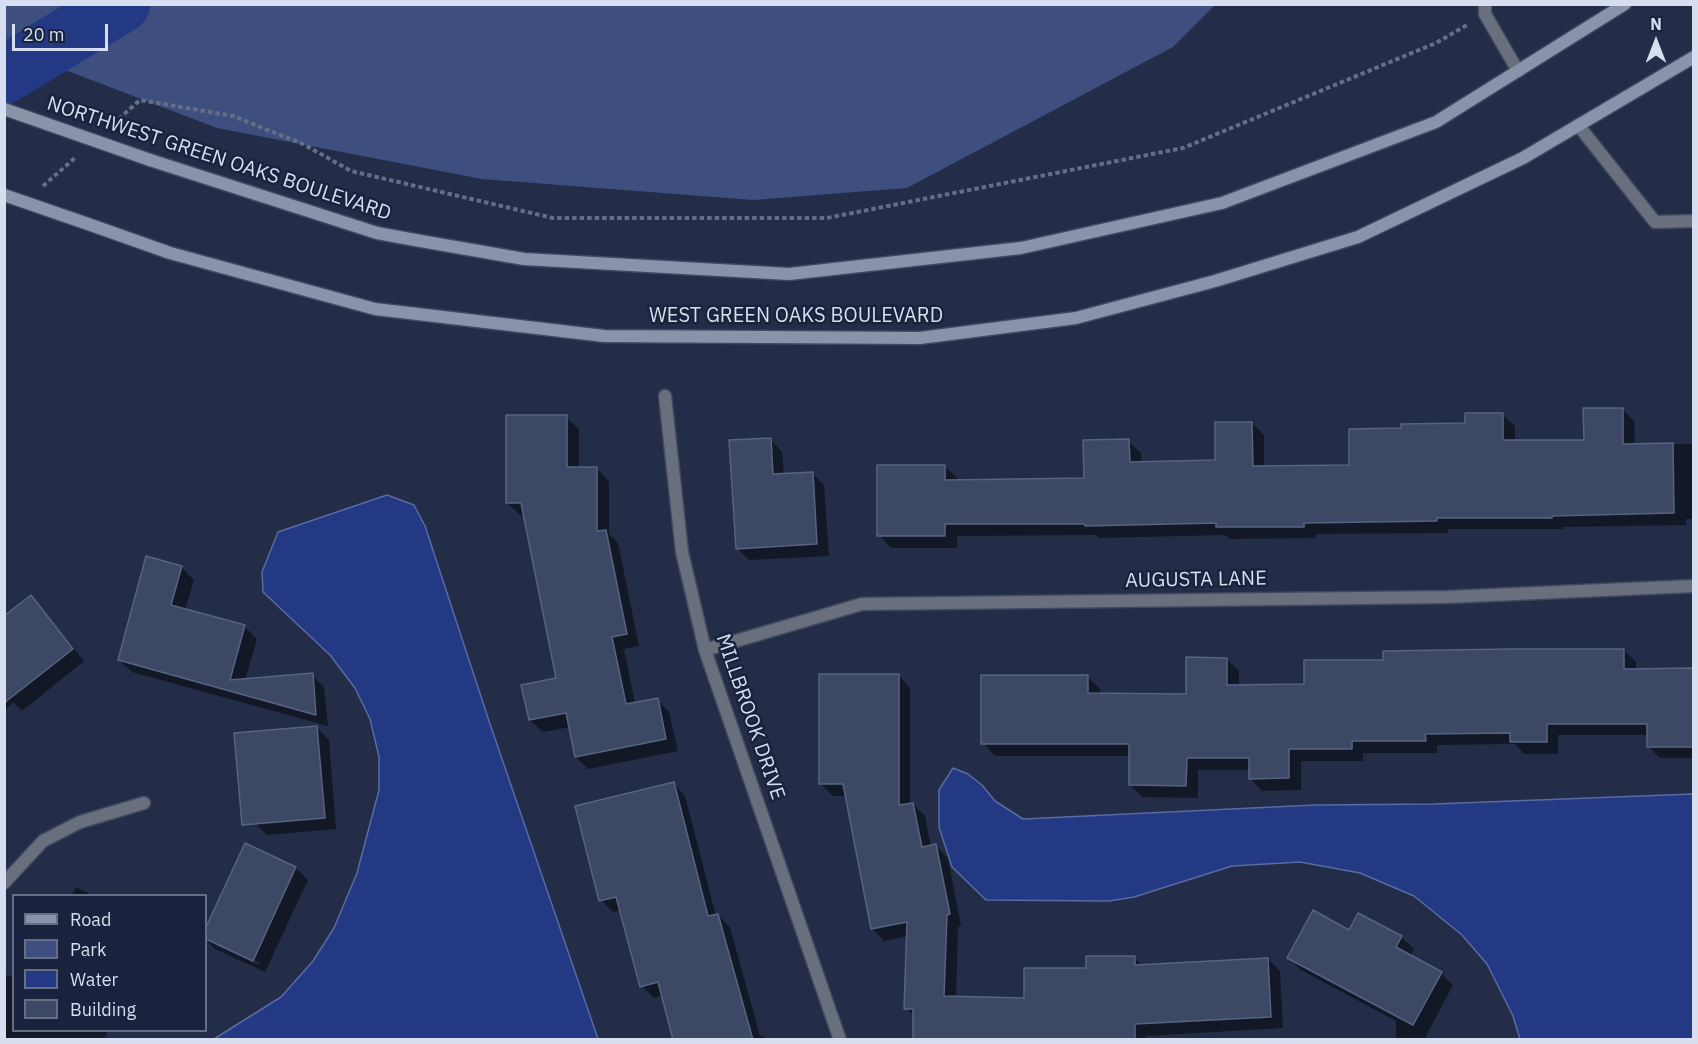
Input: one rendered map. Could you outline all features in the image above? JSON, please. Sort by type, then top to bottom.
[{"type":"main road","name":"NORTHWEST GREEN OAKS BOULEVARD","points":[[4,109],[150,160],[377,233],[524,259],[789,274],[1021,248],[1222,203],[1436,122],[1625,4]]},
{"type":"main road","name":"WEST GREEN OAKS BOULEVARD","points":[[4,195],[170,253],[375,309],[604,336],[920,338],[1076,318],[1215,281],[1358,237],[1523,158],[1694,57]]},
{"type":"street","points":[[1485,9],[1518,71]]},
{"type":"street","points":[[1578,125],[1655,222],[1694,221]]},
{"type":"street","name":"MILLBROOK DRIVE","points":[[665,396],[682,552],[705,650],[840,1040]]},
{"type":"street","name":"AUGUSTA LANE","points":[[705,650],[862,604],[1447,597],[1694,586]]},
{"type":"street","points":[[4,883],[43,841],[80,822],[144,802]]},
{"type":"path","points":[[106,130],[140,100],[233,116],[303,144],[351,171],[553,218],[827,218],[1183,148],[1436,44],[1485,9]]},
{"type":"path","points":[[39,190],[81,153]]},
{"type":"green space","points":[[4,5],[1215,5],[1173,47],[907,188],[753,200],[482,179],[217,128],[5,47]]},
{"type":"water","points":[[387,495],[414,505],[425,526],[598,1039],[214,1039],[281,997],[313,961],[334,928],[357,873],[379,790],[379,757],[370,719],[355,688],[330,655],[263,592],[262,572],[278,532]]},
{"type":"water","points":[[953,768],[968,774],[982,785],[995,801],[1023,819],[1315,805],[1434,804],[1693,794],[1693,1039],[1520,1039],[1513,1016],[1487,964],[1462,935],[1414,896],[1360,873],[1300,862],[1232,866],[1134,897],[1109,901],[986,900],[952,867],[939,827],[939,790]]},
{"type":"building","points":[[1583,408],[1623,408],[1623,444],[1673,443],[1674,513],[1304,523],[1304,527],[1216,527],[1216,523],[1085,526],[1085,524],[945,524],[945,536],[877,536],[877,465],[945,465],[945,480],[1084,478],[1083,440],[1129,439],[1130,462],[1215,460],[1215,422],[1252,422],[1253,466],[1349,465],[1349,429],[1401,428],[1401,424],[1465,423],[1465,413],[1503,413],[1503,440],[1584,440]]},
{"type":"building","points":[[506,415],[567,415],[567,467],[597,467],[597,531],[606,530],[627,634],[612,637],[626,704],[658,698],[666,739],[575,757],[566,713],[529,720],[521,685],[556,678],[521,503],[506,503]]},
{"type":"building","points":[[771,438],[773,474],[813,472],[817,544],[736,549],[729,440]]},
{"type":"building","points":[[146,556],[182,566],[171,605],[245,625],[230,680],[313,673],[316,715],[118,660]]},
{"type":"building","points":[[31,595],[73,649],[4,703],[4,616]]},
{"type":"building","points":[[1624,649],[1624,669],[1694,668],[1694,747],[1647,747],[1647,724],[1547,724],[1547,742],[1510,742],[1510,733],[1425,734],[1426,741],[1352,741],[1352,749],[1289,749],[1289,778],[1249,779],[1249,758],[1187,758],[1186,786],[1129,785],[1129,744],[981,744],[981,675],[1088,675],[1088,693],[1186,694],[1186,657],[1227,658],[1227,685],[1304,684],[1304,660],[1383,660],[1383,651]]},
{"type":"building","points":[[819,674],[899,674],[899,805],[913,803],[922,847],[936,844],[950,914],[947,915],[944,996],[1024,998],[1024,968],[1086,968],[1086,956],[1135,956],[1135,965],[1268,958],[1271,1017],[1135,1024],[1135,1040],[913,1040],[913,1009],[904,1009],[907,922],[871,929],[843,784],[819,784]]},
{"type":"building","points":[[317,726],[325,818],[242,825],[234,733]]},
{"type":"building","points":[[674,782],[708,916],[718,914],[753,1040],[673,1040],[658,982],[640,987],[616,897],[599,901],[575,806]]},
{"type":"building","points":[[245,843],[296,867],[253,961],[207,939],[207,925]]},
{"type":"building","points":[[1313,910],[1349,930],[1358,913],[1402,936],[1396,947],[1442,972],[1413,1025],[1287,958]]},
{"type":"waterway","points":[[4,75],[121,4]]}]
